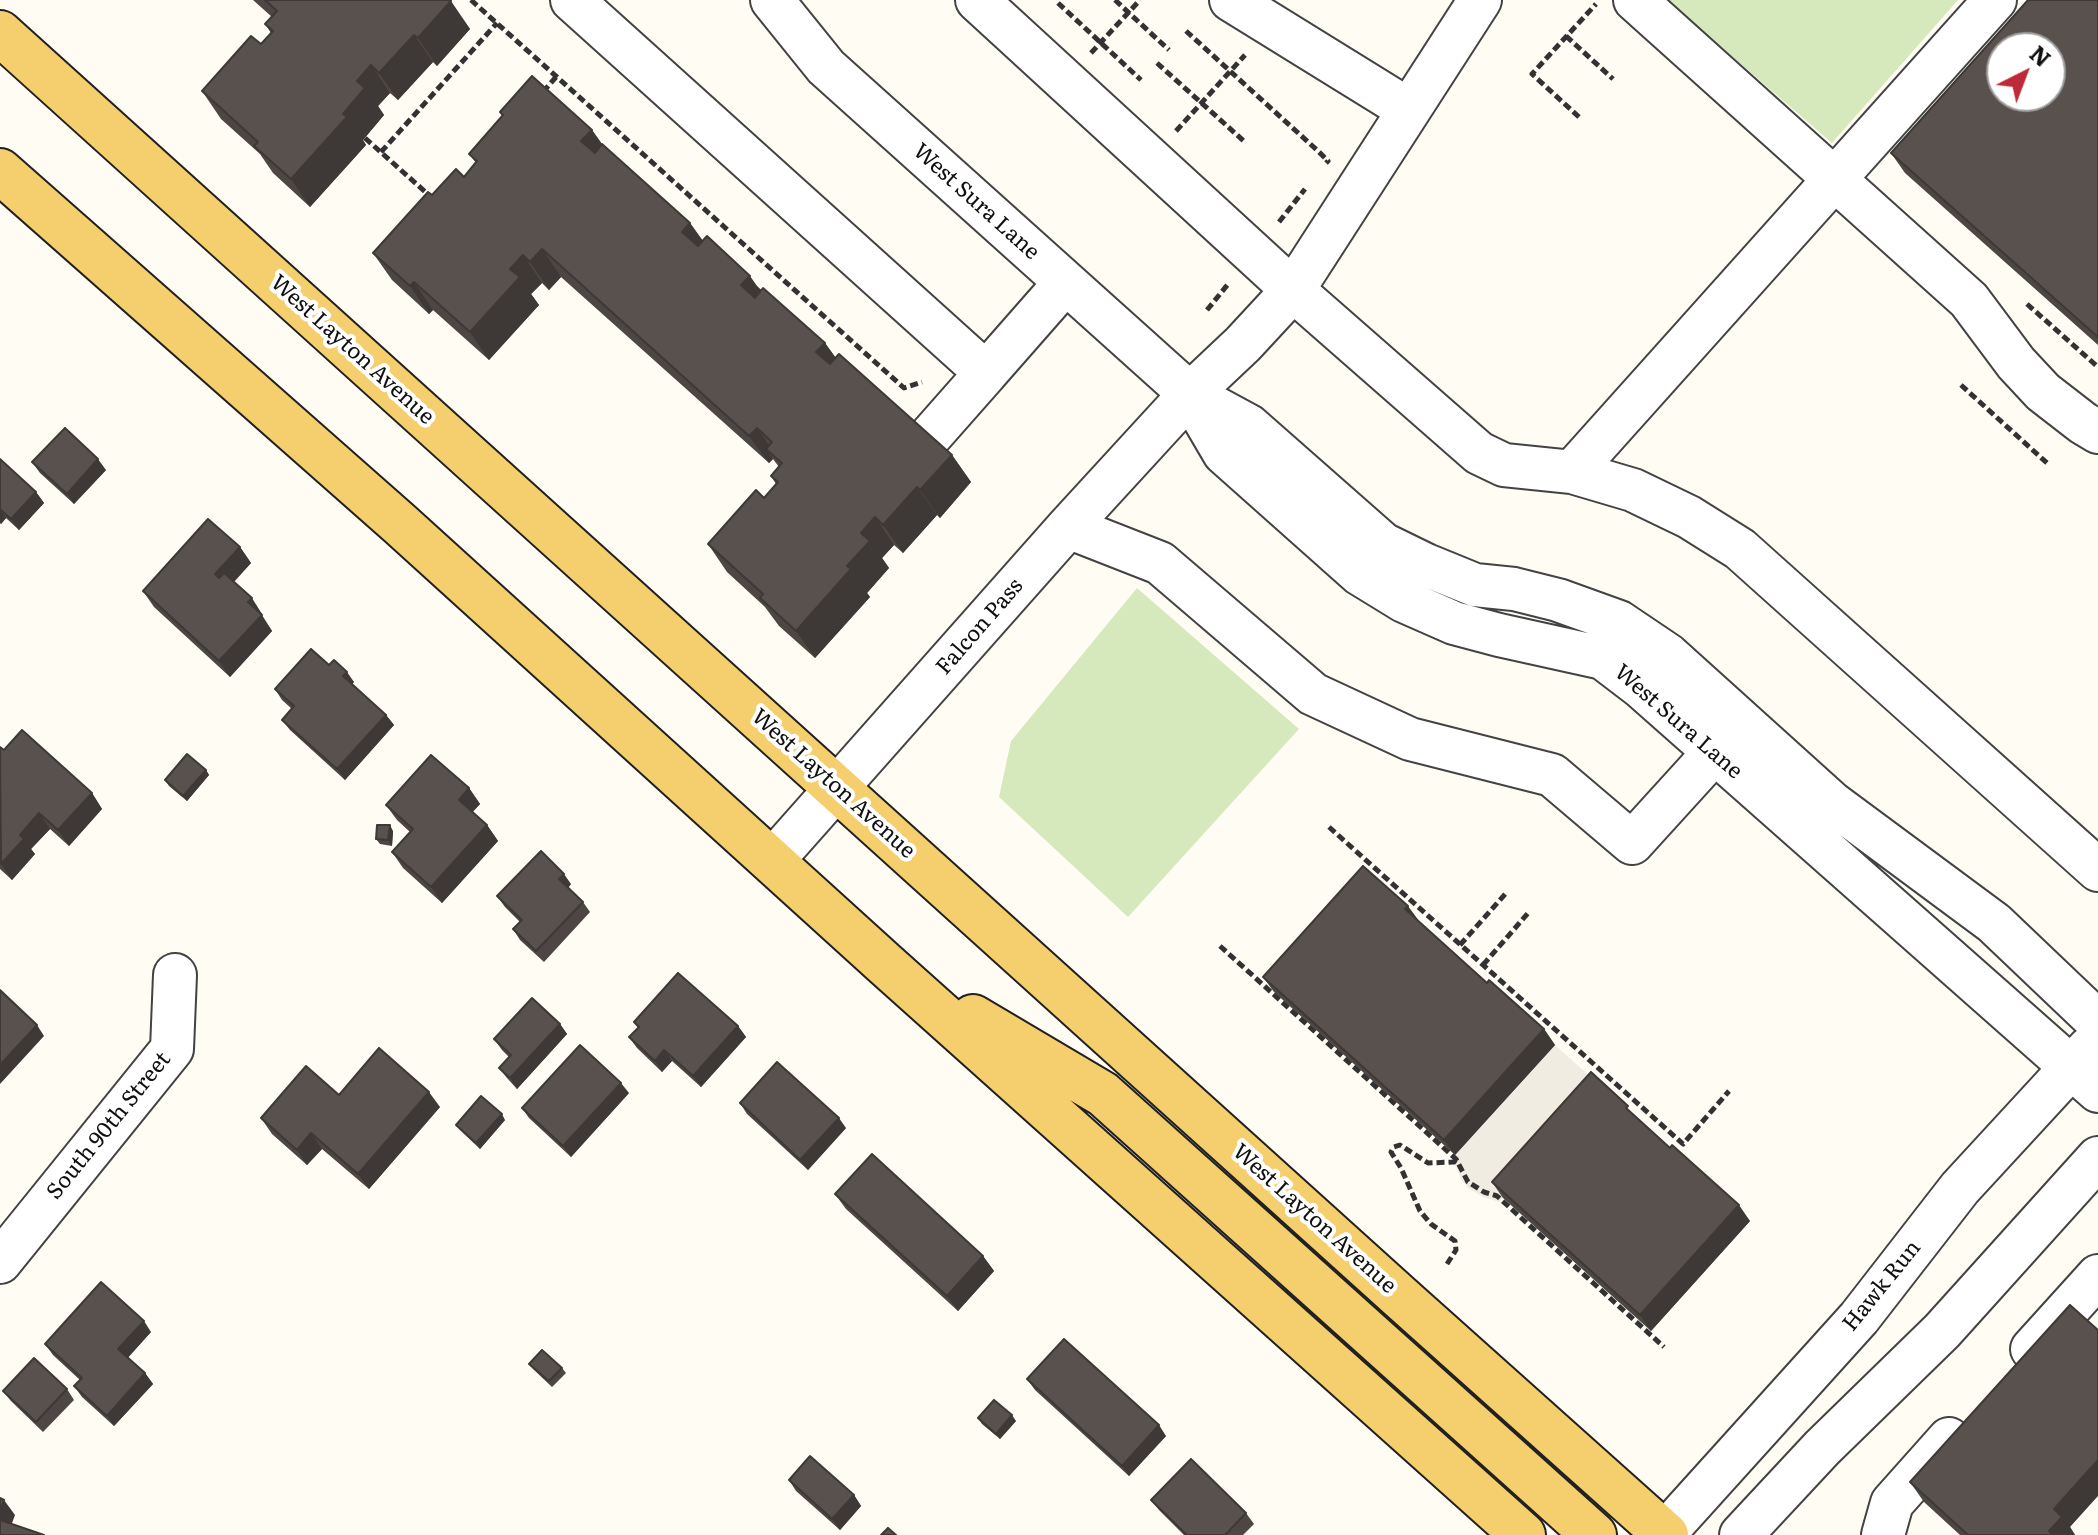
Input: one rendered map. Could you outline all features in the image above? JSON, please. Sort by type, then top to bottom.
[{"type":"main road","name":"West Layton Avenue","points":[[0,33],[1665,1534]]},
{"type":"main road","points":[[0,76],[147,165]]},
{"type":"main road","points":[[0,171],[400,524],[885,964],[1523,1535]]},
{"type":"main road","points":[[885,964],[1103,1094],[1594,1535]]},
{"type":"street","points":[[572,0],[986,373]]},
{"type":"street","name":"West Sura Lane","points":[[772,0],[826,67],[1190,394],[1224,453],[1360,574],[1404,601],[1454,623],[1603,658],[1641,687],[1832,803],[1994,923],[2098,1022]]},
{"type":"street","points":[[977,0],[1293,290],[1479,453],[1504,465],[1572,472],[1633,490],[1689,517],[1740,549],[2098,870]]},
{"type":"street","points":[[1231,0],[1409,110]]},
{"type":"street","name":"Falcon Pass","points":[[772,861],[1068,527],[1190,394],[1243,344],[1293,290],[1480,0]]},
{"type":"street","points":[[1635,0],[1969,300],[2016,363],[2043,392],[2098,432]]},
{"type":"street","points":[[1572,472],[1995,0]]},
{"type":"street","points":[[926,441],[1065,283]]},
{"type":"street","points":[[1068,527],[1160,563],[1313,694],[1410,739],[1552,775],[1632,843],[1727,737]]},
{"type":"street","name":"West Sura Lane","points":[[1727,737],[2089,1066]]},
{"type":"street","name":"South 90th Street","points":[[0,1262],[172,1049],[175,975]]},
{"type":"street","name":"Hawk Run","points":[[1665,1534],[1859,1318],[1960,1188],[2089,1066]]},
{"type":"street","points":[[1741,1535],[1822,1448],[1942,1331],[2098,1158]]},
{"type":"street","points":[[2005,1378],[2098,1276]]},
{"type":"street","points":[[1883,1535],[1892,1503],[1974,1412]]},
{"type":"path","points":[[471,0],[904,388],[931,379]]},
{"type":"path","points":[[1115,0],[1169,50]]},
{"type":"path","points":[[1088,57],[1140,0]]},
{"type":"path","points":[[1579,117],[1532,74],[1599,0]]},
{"type":"path","points":[[1058,3],[1141,80]]},
{"type":"path","points":[[381,152],[497,23]]},
{"type":"path","points":[[1175,131],[1250,49],[1267,23]]},
{"type":"path","points":[[1186,31],[1328,161],[1318,173]]},
{"type":"path","points":[[1566,36],[1613,79]]},
{"type":"path","points":[[1157,63],[1246,143]]},
{"type":"path","points":[[535,100],[556,77]]},
{"type":"path","points":[[365,138],[440,205]]},
{"type":"path","points":[[1270,234],[1309,185]]},
{"type":"path","points":[[1207,310],[1237,273]]},
{"type":"path","points":[[1961,385],[2047,463]]},
{"type":"path","points":[[1329,827],[1683,1144],[1729,1091]]},
{"type":"path","points":[[1460,945],[1507,892]]},
{"type":"path","points":[[1483,965],[1529,912]]},
{"type":"path","points":[[1220,946],[1456,1159],[1468,1182],[1497,1196],[1664,1347]]},
{"type":"path","points":[[1447,1264],[1456,1250],[1455,1241],[1431,1224],[1420,1211],[1391,1152],[1400,1145],[1428,1163],[1454,1162],[1456,1159]]},
{"type":"green space","points":[[1667,0],[1958,0],[1832,143]]},
{"type":"green space","points":[[1137,588],[1299,729],[1128,917],[999,797],[1011,741]]},
{"type":"shaded area","points":[[1555,1045],[1602,1087],[1499,1202],[1483,1197],[1468,1188],[1461,1179],[1454,1162],[1455,1155]]},
{"type":"building","points":[[265,0],[451,1],[418,38],[414,35],[379,73],[371,65],[357,81],[365,88],[343,114],[347,117],[291,179],[254,146],[258,142],[202,91],[251,36],[261,44],[273,31],[265,24],[277,11]]},
{"type":"building","points":[[2028,0],[2098,0],[2098,337],[1891,153],[1986,47],[1986,112],[2066,112],[2066,32],[1999,32]]},
{"type":"building","points":[[532,76],[592,130],[581,141],[595,153],[602,144],[690,223],[682,232],[698,246],[707,236],[750,276],[741,285],[755,298],[763,288],[825,343],[816,352],[830,364],[839,354],[952,455],[920,490],[917,487],[883,525],[875,517],[861,533],[870,541],[847,566],[851,569],[796,631],[760,598],[763,594],[708,544],[756,490],[764,498],[778,482],[771,476],[782,463],[766,449],[772,442],[757,428],[749,436],[542,249],[530,262],[523,255],[510,269],[520,277],[470,332],[414,282],[410,286],[373,253],[428,192],[432,195],[456,169],[464,177],[477,161],[469,154]]},
{"type":"building","points":[[65,428],[98,459],[67,494],[32,462]]},
{"type":"building","points":[[0,459],[36,492],[11,519],[0,509]]},
{"type":"building","points":[[208,519],[240,547],[215,574],[219,578],[224,573],[252,598],[248,602],[262,615],[219,661],[143,591]]},
{"type":"building","points":[[311,649],[329,665],[334,660],[347,672],[343,676],[386,715],[337,769],[282,720],[294,706],[275,689]]},
{"type":"building","points":[[22,730],[92,793],[58,830],[39,813],[20,835],[24,839],[1,864],[0,747],[4,750]]},
{"type":"building","points":[[187,754],[206,770],[183,796],[165,780]]},
{"type":"building","points":[[431,755],[469,788],[459,800],[487,825],[431,887],[392,852],[413,829],[386,805]]},
{"type":"building","points":[[377,825],[390,825],[388,840],[376,839]]},
{"type":"building","points":[[541,851],[564,874],[559,879],[583,902],[536,951],[513,929],[522,920],[497,896]]},
{"type":"building","points":[[1363,866],[1408,906],[1405,909],[1487,983],[1489,980],[1544,1029],[1444,1140],[1263,977]]},
{"type":"building","points":[[678,973],[738,1026],[693,1076],[664,1050],[655,1061],[629,1037],[639,1027],[634,1022]]},
{"type":"building","points":[[0,990],[37,1025],[0,1065]]},
{"type":"building","points":[[532,998],[560,1024],[510,1078],[499,1068],[511,1055],[494,1039]]},
{"type":"building","points":[[580,1045],[621,1083],[563,1146],[522,1108]]},
{"type":"building","points":[[379,1048],[429,1092],[358,1174],[311,1133],[297,1150],[261,1118],[306,1066],[339,1095]]},
{"type":"building","points":[[777,1062],[839,1118],[800,1160],[740,1103]]},
{"type":"building","points":[[1591,1072],[1670,1148],[1672,1145],[1739,1205],[1640,1315],[1492,1182]]},
{"type":"building","points":[[481,1096],[502,1114],[476,1143],[456,1125]]},
{"type":"building","points":[[872,1154],[983,1256],[947,1296],[835,1194]]},
{"type":"building","points":[[101,1282],[144,1321],[118,1349],[145,1373],[107,1416],[74,1386],[82,1378],[45,1344]]},
{"type":"building","points":[[2070,1305],[2098,1330],[2098,1460],[2054,1509],[2062,1517],[2049,1531],[2053,1535],[1968,1535],[1910,1482]]},
{"type":"building","points":[[1064,1339],[1159,1425],[1122,1466],[1027,1379]]},
{"type":"building","points":[[542,1350],[562,1368],[549,1381],[529,1364]]},
{"type":"building","points":[[34,1358],[67,1389],[36,1422],[3,1391]]},
{"type":"building","points":[[994,1400],[1012,1415],[996,1434],[978,1418]]},
{"type":"building","points":[[810,1456],[854,1495],[832,1519],[789,1480]]},
{"type":"building","points":[[1191,1459],[1246,1513],[1225,1535],[1187,1535],[1151,1500]]},
{"type":"building","points":[[0,1520],[44,1535],[0,1535]]},
{"type":"building","points":[[888,1528],[896,1535],[881,1535]]}]
